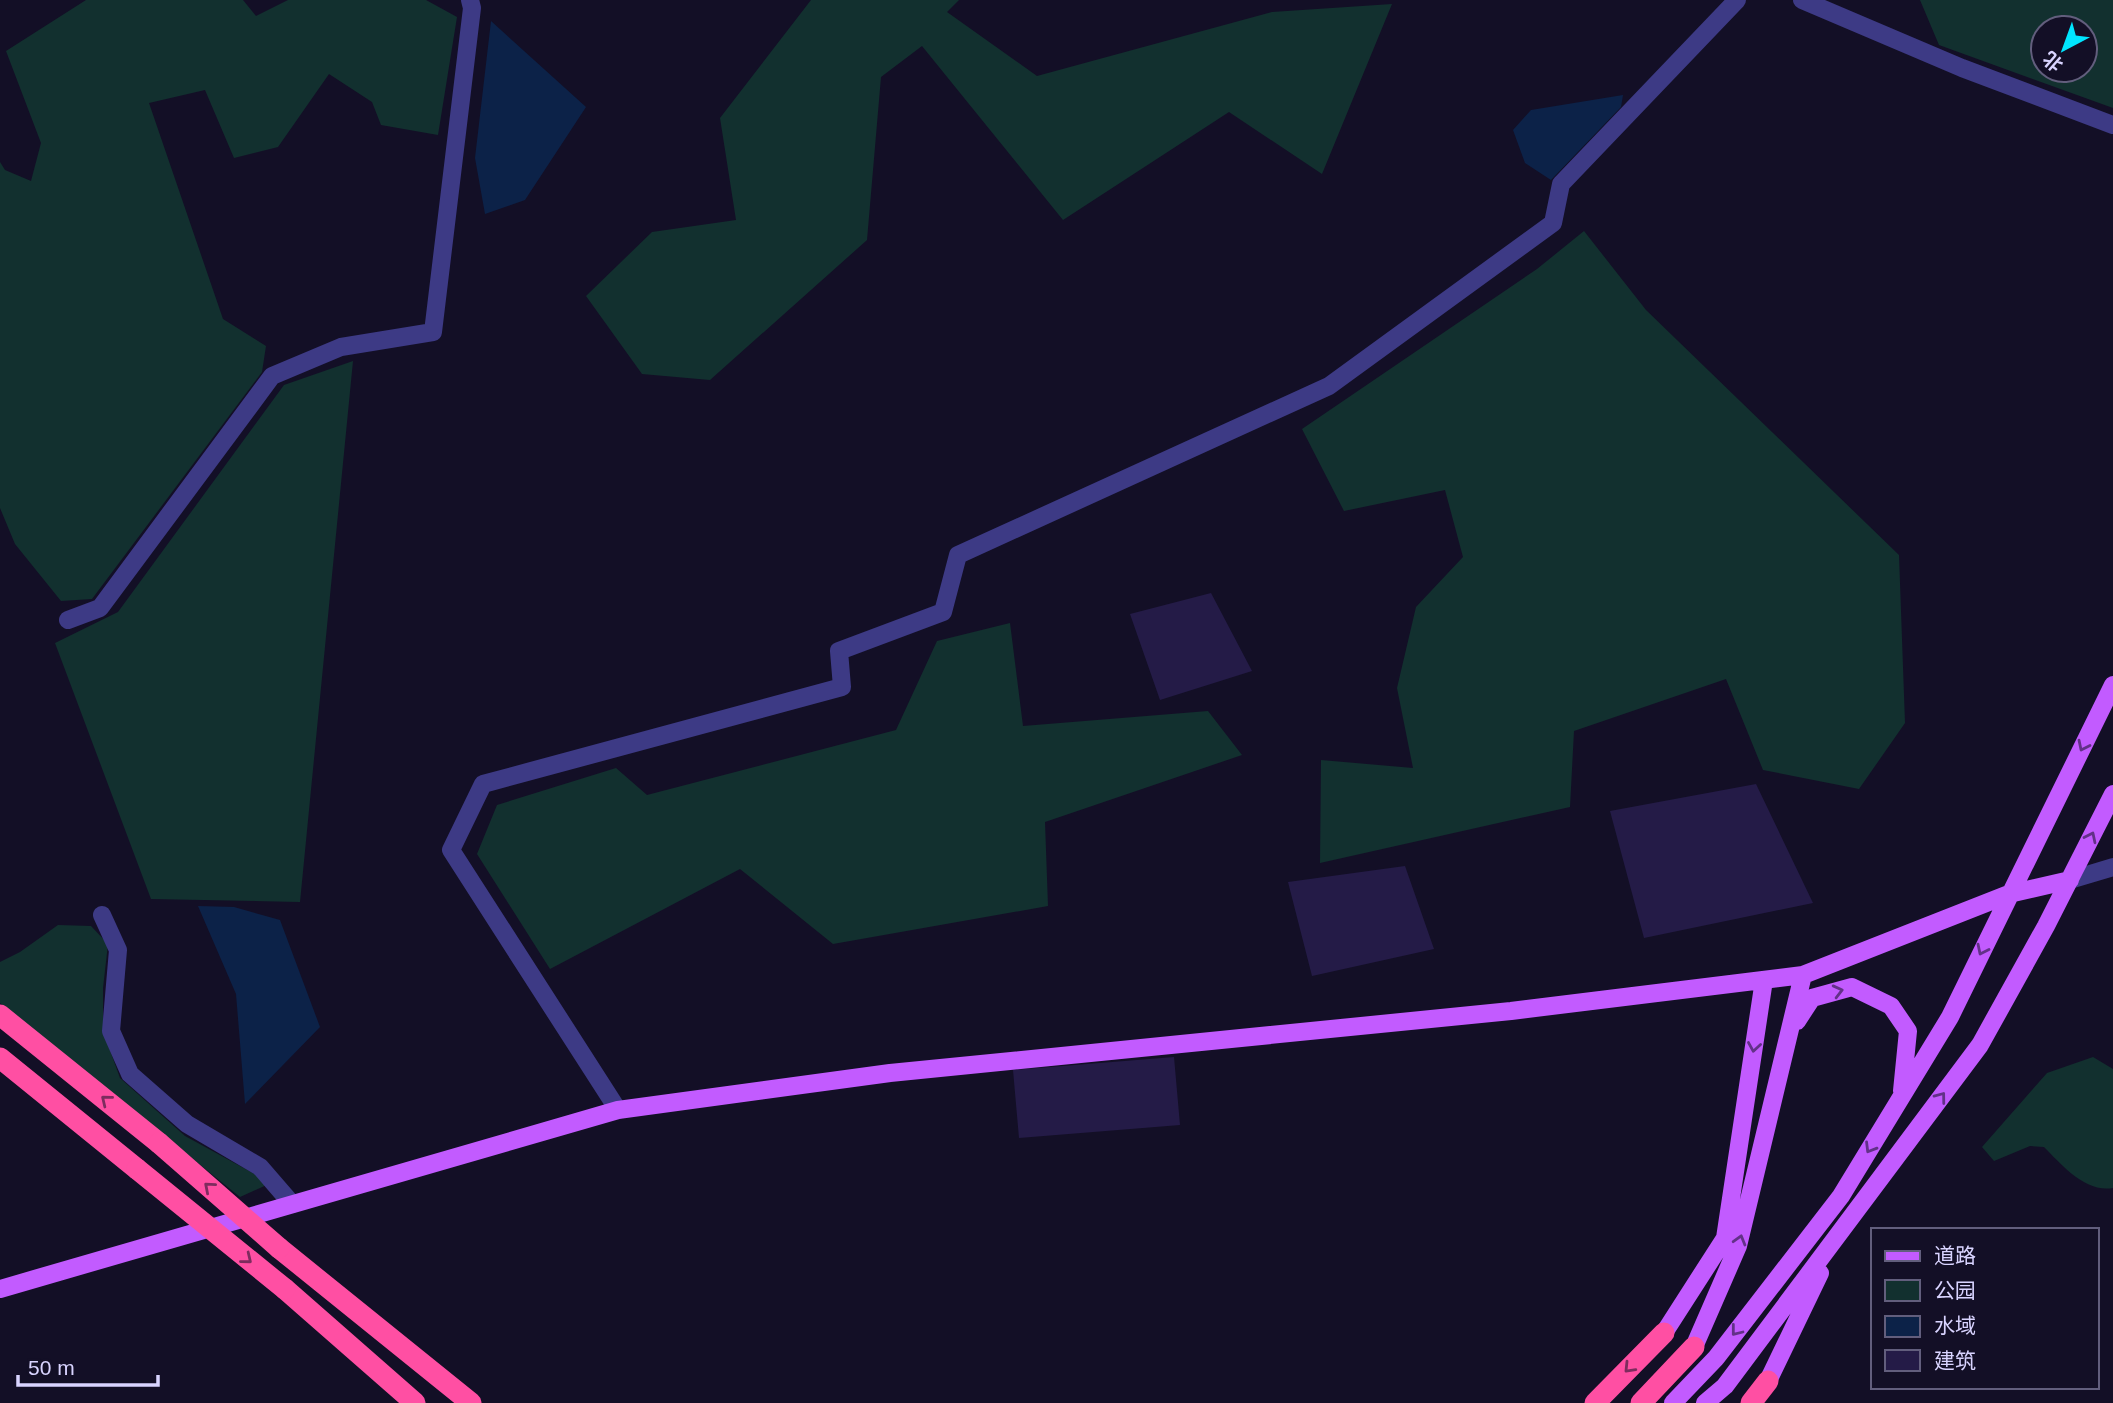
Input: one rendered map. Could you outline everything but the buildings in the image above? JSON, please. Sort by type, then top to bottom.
[{"type":"highway","points":[[0,1015],[159,1143],[462,1403]]},
{"type":"highway","points":[[0,1058],[285,1289],[415,1403]]},
{"type":"highway","points":[[279,1248],[471,1403]]},
{"type":"highway","points":[[285,1289],[392,1403]]},
{"type":"highway","points":[[1595,1403],[1664,1333]]},
{"type":"highway","points":[[1641,1403],[1694,1348]]},
{"type":"highway","points":[[1751,1403],[1768,1381]]},
{"type":"main road","points":[[1673,1403],[1716,1358],[1841,1196],[1950,1017],[2113,685]]},
{"type":"main road","points":[[1705,1403],[1725,1385],[1980,1045],[2070,880],[2113,794]]},
{"type":"main road","points":[[0,1289],[618,1110],[890,1073],[1511,1011],[1803,975],[2009,894],[2070,880]]},
{"type":"main road","points":[[1694,1348],[1738,1247],[1803,975]]},
{"type":"main road","points":[[1664,1333],[1725,1238],[1764,980]]},
{"type":"main road","points":[[1789,1032],[1811,998],[1852,987],[1891,1006],[1908,1031],[1902,1096]]},
{"type":"main road","points":[[1768,1381],[1837,1238]]},
{"type":"street","points":[[68,620],[100,608],[272,376],[341,346],[433,332],[472,8],[470,0]]},
{"type":"street","points":[[618,1110],[451,850],[483,784],[842,687],[839,651],[943,612],[958,555],[1329,386],[1553,223],[1561,184],[1737,0]]},
{"type":"street","points":[[1802,0],[1962,68],[2113,125]]},
{"type":"street","points":[[2070,880],[2113,867]]},
{"type":"street","points":[[102,915],[118,950],[111,1031],[130,1074],[187,1124],[260,1167],[292,1205]]},
{"type":"green space","points":[[86,0],[243,0],[256,16],[288,0],[426,0],[457,17],[438,135],[381,125],[372,102],[329,74],[278,147],[234,158],[205,90],[149,103],[223,319],[266,346],[262,372],[92,599],[61,601],[15,544],[0,508],[0,162],[5,170],[31,181],[41,143],[6,51]]},
{"type":"green space","points":[[811,0],[959,0],[947,12],[1037,76],[1272,12],[1392,4],[1322,174],[1229,112],[1063,220],[922,46],[881,77],[867,240],[710,380],[642,374],[586,296],[652,232],[736,220],[720,118]]},
{"type":"green space","points":[[1920,0],[2113,0],[2113,108],[2047,84],[2099,84],[2099,14],[2029,14],[2029,78],[1939,45]]},
{"type":"green space","points":[[1584,231],[1646,310],[1899,555],[1905,723],[1859,789],[1763,770],[1726,679],[1574,731],[1570,807],[1320,863],[1321,760],[1413,768],[1397,688],[1416,607],[1463,557],[1445,490],[1344,511],[1302,429],[1537,269]]},
{"type":"green space","points":[[353,361],[300,902],[151,899],[55,643],[118,612],[284,385]]},
{"type":"green space","points":[[1010,623],[1023,726],[1208,711],[1242,755],[1045,822],[1048,906],[833,944],[740,869],[550,969],[477,854],[497,805],[616,768],[647,795],[896,730],[937,641]]},
{"type":"green space","points":[[58,925],[91,926],[108,944],[103,988],[103,1031],[120,1078],[185,1136],[271,1183],[240,1197],[0,1003],[0,962],[20,952]]},
{"type":"green space","points":[[2093,1057],[2113,1069],[2113,1188],[2083,1182],[2044,1147],[2030,1146],[1994,1161],[1982,1147],[2047,1073]]},
{"type":"water","points":[[491,21],[586,107],[525,200],[485,214],[475,158]]},
{"type":"water","points":[[1623,95],[1621,107],[1551,180],[1525,163],[1513,130],[1531,110]]},
{"type":"water","points":[[198,906],[234,907],[280,920],[320,1027],[245,1104],[236,994]]}]
